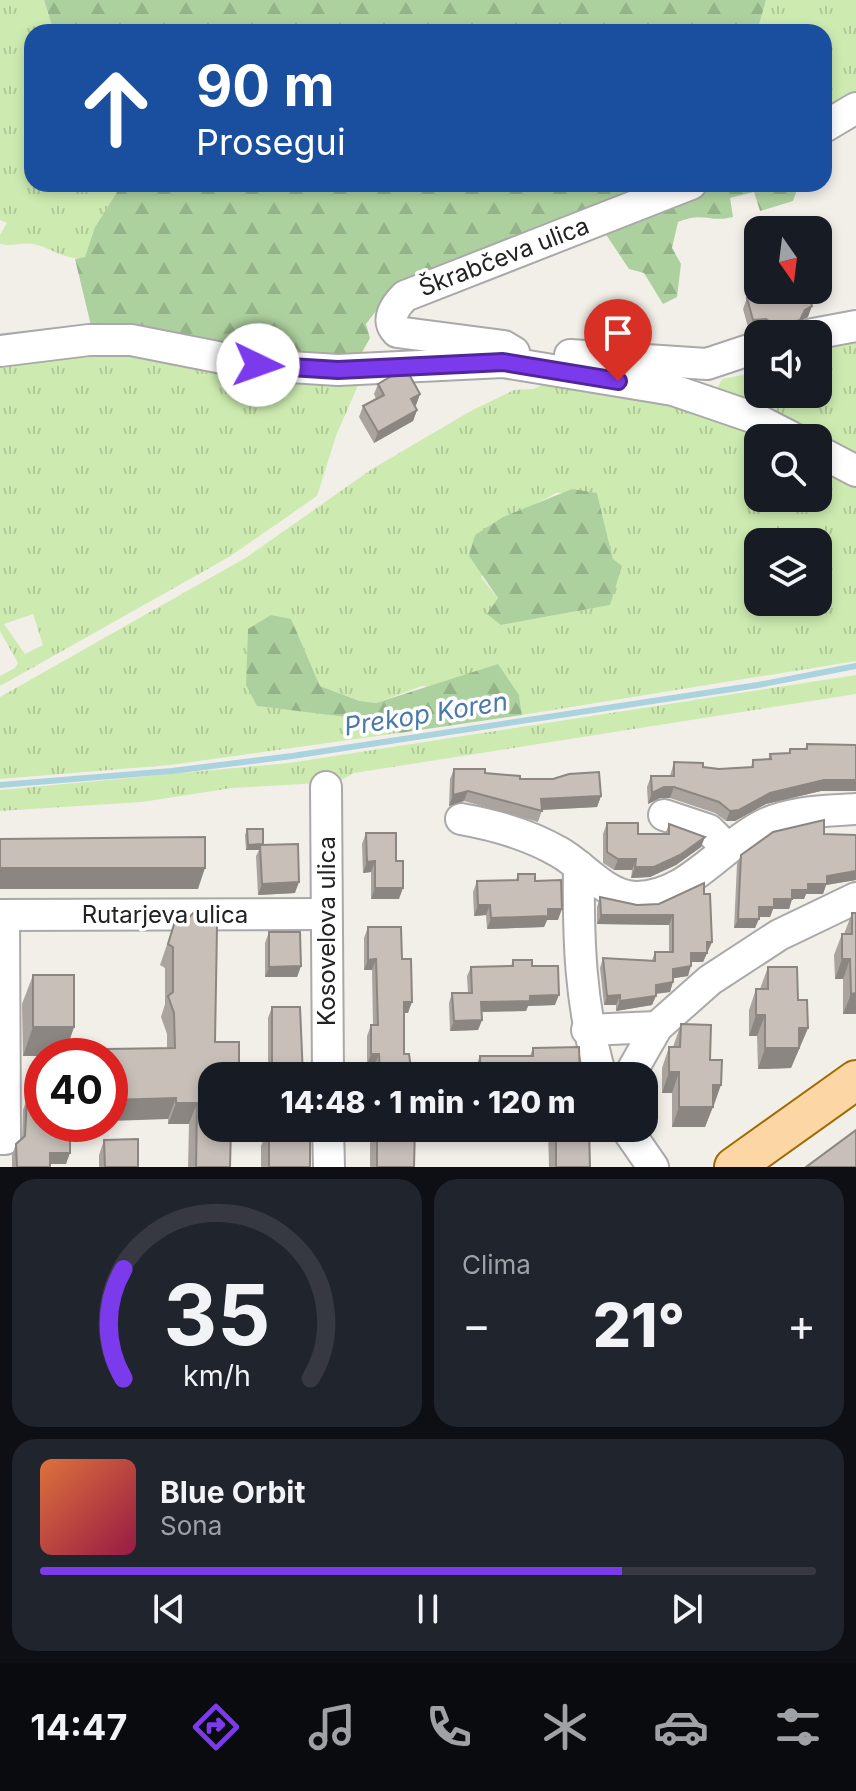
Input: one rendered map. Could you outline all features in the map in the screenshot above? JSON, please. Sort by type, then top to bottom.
[{"type":"main road","points":[[734,1167],[856,1080]]},
{"type":"street","points":[[832,122],[856,108]]},
{"type":"street","name":"Škrabčeva ulica","points":[[537,367],[504,346],[397,332],[391,321],[392,311],[405,296],[671,192]]},
{"type":"street","points":[[832,330],[856,326]]},
{"type":"street","points":[[0,351],[89,340],[131,340],[258,365],[338,370],[503,362],[673,390],[766,424]]},
{"type":"street","points":[[537,367],[552,354],[707,364],[744,352]]},
{"type":"street","points":[[832,458],[856,471]]},
{"type":"street","name":"Kosovelova ulica","points":[[326,787],[328,1062]]},
{"type":"street","points":[[461,819],[496,825],[537,841],[579,866],[600,883],[633,898],[661,895],[683,885],[726,847],[764,824],[806,812],[856,809]]},
{"type":"street","points":[[664,815],[709,830],[726,847]]},
{"type":"street","points":[[579,866],[578,955],[587,1030],[597,1062]]},
{"type":"street","points":[[637,1062],[657,1027],[710,980],[756,950],[856,898]]},
{"type":"street","name":"Rutarjeva ulica","points":[[0,1139],[5,1139],[2,915],[326,914]]},
{"type":"street","points":[[587,1030],[657,1027]]},
{"type":"street","points":[[328,1142],[329,1167]]},
{"type":"street","points":[[636,1142],[653,1167]]},
{"type":"green space","points":[[0,0],[44,0],[52,24],[24,24],[24,192],[117,192],[95,227],[85,258],[71,258],[33,244],[0,244],[0,235],[7,223],[0,220]]},
{"type":"green space","points":[[44,0],[766,0],[759,24],[52,24]]},
{"type":"green space","points":[[766,0],[856,0],[856,100],[832,114],[832,24],[759,24]]},
{"type":"green space","points":[[117,192],[645,192],[413,288],[379,307],[366,324],[370,338],[360,356],[296,357],[93,334],[75,259],[85,257],[95,227]]},
{"type":"green space","points":[[701,192],[754,192],[730,198],[733,217],[694,217],[678,222],[672,248],[681,264],[677,297],[663,304],[644,273],[629,269],[603,230]]},
{"type":"green space","points":[[754,192],[796,192],[793,201],[760,211]]},
{"type":"green space","points":[[856,337],[856,454],[832,442],[832,424],[797,424],[765,408],[832,408],[832,339]]},
{"type":"green space","points":[[146,351],[359,383],[336,436],[317,496],[229,557],[0,686],[0,676],[18,663],[0,631],[0,358]],"holes":[[[33,614],[43,645],[25,654],[4,624]]]},
{"type":"green space","points":[[744,375],[744,400],[717,389],[722,379]]},
{"type":"green space","points":[[547,383],[666,399],[744,431],[744,512],[832,512],[832,473],[856,488],[856,661],[522,715],[519,695],[422,686],[376,703],[361,701],[320,686],[291,620],[257,706],[371,719],[394,718],[399,733],[170,765],[0,779],[0,697],[247,557],[372,469],[469,412],[514,390],[533,389]],"holes":[[[556,493],[597,493],[613,559],[610,605],[501,625],[498,598],[481,577],[534,505]]]},
{"type":"green space","points":[[572,489],[597,493],[613,559],[622,566],[610,605],[501,625],[487,614],[498,598],[469,556],[475,535],[503,517]]},
{"type":"green space","points":[[271,615],[291,619],[320,686],[360,701],[376,703],[498,664],[519,695],[522,715],[399,733],[394,718],[371,720],[257,706],[246,685],[248,629]]},
{"type":"green space","points":[[856,675],[856,694],[354,773],[338,782],[232,788],[142,802],[0,811],[0,790],[289,763]]},
{"type":"building","points":[[749,304],[812,306],[805,310],[800,320],[753,320]]},
{"type":"building","points":[[409,374],[420,394],[411,399],[417,410],[378,432],[363,406],[384,395],[378,384],[393,375]]},
{"type":"building","points":[[807,744],[856,745],[856,780],[824,780],[770,793],[739,810],[730,811],[719,802],[674,787],[664,787],[652,793],[651,776],[674,776],[674,762],[703,763],[703,767],[719,769],[753,767],[753,760],[771,759],[770,754],[790,753],[790,749],[807,749]]},
{"type":"building","points":[[454,769],[485,769],[485,773],[520,776],[520,779],[553,779],[569,774],[599,772],[601,796],[541,799],[542,811],[468,791],[453,795]]},
{"type":"building","points":[[824,820],[824,834],[856,835],[856,871],[827,876],[827,884],[808,884],[808,890],[792,890],[792,899],[774,899],[774,907],[759,907],[759,919],[738,919],[741,855],[773,832]]},
{"type":"building","points":[[607,823],[638,823],[638,834],[669,834],[669,824],[705,837],[680,855],[654,867],[635,867],[636,859],[618,859],[607,852]]},
{"type":"building","points":[[247,829],[263,829],[263,844],[248,845]]},
{"type":"building","points":[[366,833],[396,833],[396,861],[403,861],[403,888],[375,888],[375,861],[367,862]]},
{"type":"building","points":[[205,837],[205,868],[0,868],[0,839]]},
{"type":"building","points":[[298,844],[299,882],[262,884],[260,845]]},
{"type":"building","points":[[518,874],[535,874],[535,881],[561,880],[562,909],[548,909],[548,916],[491,918],[490,905],[478,905],[477,881],[518,880]]},
{"type":"building","points":[[704,883],[704,894],[710,894],[712,942],[707,942],[707,953],[691,953],[691,966],[673,969],[673,982],[656,985],[656,996],[620,1001],[620,995],[607,996],[603,958],[655,961],[655,952],[673,952],[673,915],[601,915],[600,897],[637,905],[659,904]]},
{"type":"building","points":[[195,911],[205,920],[215,920],[215,1042],[239,1042],[239,1062],[198,1062],[198,1142],[231,1142],[230,1167],[196,1167],[197,1103],[176,1103],[176,1098],[128,1099],[128,1049],[175,1048],[174,1013],[168,996],[173,992],[173,947],[168,944],[175,921],[186,921]]},
{"type":"building","points":[[852,913],[856,913],[856,993],[851,994],[850,959],[842,959],[842,934],[852,934]]},
{"type":"building","points":[[368,927],[401,927],[402,959],[411,959],[412,1002],[404,1002],[404,1054],[409,1054],[410,1062],[379,1062],[379,1054],[371,1054],[371,1025],[378,1025],[376,959],[368,960]]},
{"type":"building","points":[[269,932],[300,932],[301,966],[269,967]]},
{"type":"building","points":[[513,960],[532,960],[532,966],[558,966],[559,995],[530,996],[530,1001],[481,1002],[482,1020],[454,1021],[452,993],[472,993],[471,967],[513,966]]},
{"type":"building","points":[[768,967],[797,967],[798,1000],[807,1000],[808,1028],[799,1028],[799,1048],[765,1048],[765,1015],[756,1015],[756,989],[768,989]]},
{"type":"building","points":[[33,975],[74,975],[74,1027],[33,1027]]},
{"type":"building","points":[[272,1007],[300,1007],[302,1062],[272,1062]]},
{"type":"building","points":[[681,1024],[711,1025],[710,1060],[722,1060],[721,1085],[713,1085],[713,1107],[679,1107],[679,1072],[669,1072],[669,1047],[680,1047]]},
{"type":"building","points":[[579,1047],[580,1062],[480,1062],[480,1056],[533,1056],[533,1048]]},
{"type":"building","points":[[856,1130],[856,1167],[806,1167]]},
{"type":"building","points":[[24,1137],[24,1142],[70,1142],[70,1153],[50,1153],[50,1167],[17,1167],[16,1144]]},
{"type":"building","points":[[128,1139],[138,1139],[138,1167],[105,1167],[104,1142],[128,1142]]},
{"type":"building","points":[[269,1142],[310,1142],[310,1167],[269,1167]]},
{"type":"building","points":[[377,1142],[415,1142],[414,1167],[377,1167]]},
{"type":"building","points":[[556,1142],[589,1142],[590,1167],[556,1167]]},
{"type":"waterway","name":"Prekop Koren","points":[[0,785],[172,771],[292,756],[758,685],[856,666]]},
{"type":"route","points":[[258,365],[338,370],[503,362],[618,381]]}]
